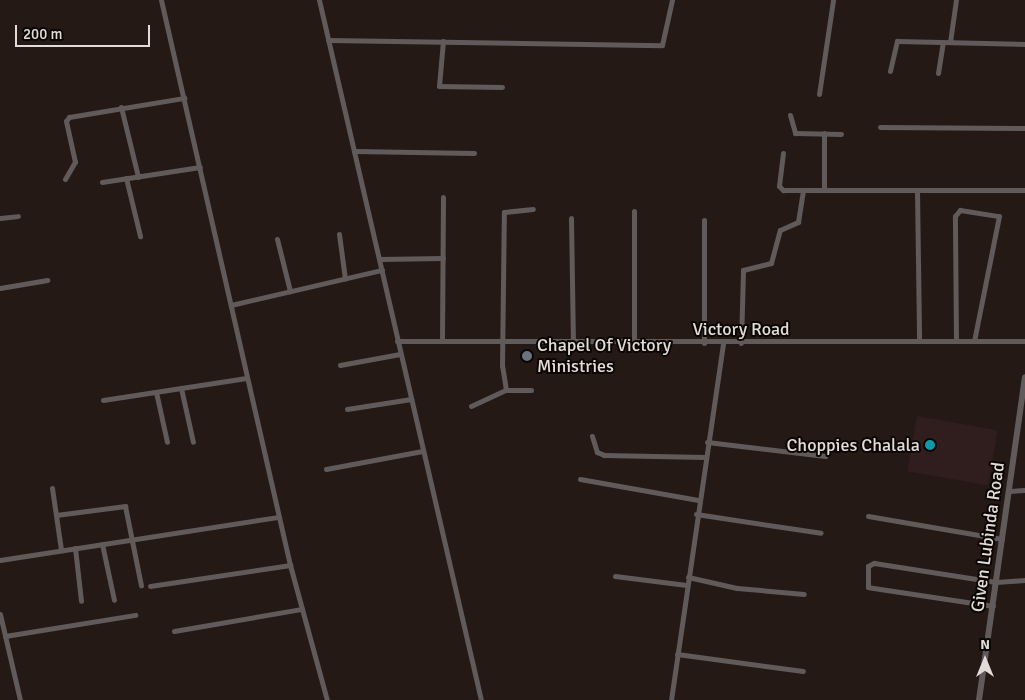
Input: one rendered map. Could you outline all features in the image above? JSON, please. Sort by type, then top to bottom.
[{"type":"street","points":[[161,0],[290,565],[327,700]]},
{"type":"street","points":[[320,0],[422,451],[481,700]]},
{"type":"street","points":[[328,40],[662,45],[672,0]]},
{"type":"street","points":[[819,94],[833,0]]},
{"type":"street","points":[[950,42],[956,0]]},
{"type":"street","points":[[443,41],[439,86],[502,87]]},
{"type":"street","points":[[890,72],[897,41],[1025,44]]},
{"type":"street","points":[[938,73],[943,42]]},
{"type":"street","points":[[65,178],[75,162],[67,119],[121,107],[184,98]]},
{"type":"street","points":[[121,107],[138,177]]},
{"type":"street","points":[[790,114],[793,132],[841,134]]},
{"type":"street","points":[[880,127],[1025,128]]},
{"type":"street","points":[[824,134],[824,190]]},
{"type":"street","points":[[354,152],[474,153]]},
{"type":"street","points":[[783,153],[780,189],[803,191],[1025,190]]},
{"type":"street","points":[[102,182],[200,167]]},
{"type":"street","points":[[126,178],[140,236]]},
{"type":"street","points":[[917,190],[919,341]]},
{"type":"street","points":[[741,343],[743,270],[772,262],[780,230],[798,222],[803,191]]},
{"type":"street","points":[[442,340],[443,197]]},
{"type":"street","points":[[506,390],[503,341],[504,212],[533,209]]},
{"type":"street","points":[[956,341],[955,216],[960,210],[999,216],[974,341]]},
{"type":"street","points":[[634,211],[634,343]]},
{"type":"street","points":[[0,218],[18,216]]},
{"type":"street","points":[[571,218],[572,342]]},
{"type":"street","points":[[704,220],[704,343]]},
{"type":"street","points":[[340,234],[346,279]]},
{"type":"street","points":[[277,239],[290,291]]},
{"type":"street","points":[[380,259],[443,258]]},
{"type":"street","points":[[231,305],[382,270]]},
{"type":"street","points":[[0,288],[47,280]]},
{"type":"street","name":"Victory Road","points":[[397,341],[634,343],[1025,341]]},
{"type":"street","points":[[671,700],[698,500],[723,343]]},
{"type":"street","points":[[340,365],[400,354]]},
{"type":"street","points":[[103,400],[246,378]]},
{"type":"street","name":"Given Lubinda Road","points":[[979,700],[1002,539],[1022,425],[1025,379]]},
{"type":"street","points":[[181,388],[193,442]]},
{"type":"street","points":[[470,406],[506,390],[531,390]]},
{"type":"street","points":[[156,392],[167,442]]},
{"type":"street","points":[[347,409],[411,400]]},
{"type":"street","points":[[592,436],[597,452],[604,455],[705,457]]},
{"type":"street","points":[[707,442],[824,456]]},
{"type":"street","points":[[326,469],[422,451]]},
{"type":"street","points":[[580,479],[698,500]]},
{"type":"street","points":[[52,488],[61,550]]},
{"type":"street","points":[[1010,490],[1025,490]]},
{"type":"street","points":[[56,515],[125,506],[141,585]]},
{"type":"street","points":[[696,514],[821,533]]},
{"type":"street","points":[[868,516],[1002,539]]},
{"type":"street","points":[[0,560],[279,518]]},
{"type":"street","points":[[102,544],[114,600]]},
{"type":"street","points":[[75,548],[81,601]]},
{"type":"street","points":[[993,606],[868,587],[865,582],[871,563],[996,582],[1025,580]]},
{"type":"street","points":[[150,586],[290,565]]},
{"type":"street","points":[[615,576],[686,585]]},
{"type":"street","points":[[688,577],[736,588],[804,594]]},
{"type":"street","points":[[174,631],[302,610]]},
{"type":"street","points":[[0,614],[20,700]]},
{"type":"street","points":[[3,633],[136,615]]},
{"type":"street","points":[[677,654],[803,671]]},
{"type":"shaded area","points":[[917,416],[998,430],[988,485],[907,471]]},
{"type":"place","name":"Chapel Of Victory Ministries","points":[[527,356]]},
{"type":"place","name":"Choppies Chalala","points":[[930,445]]}]
